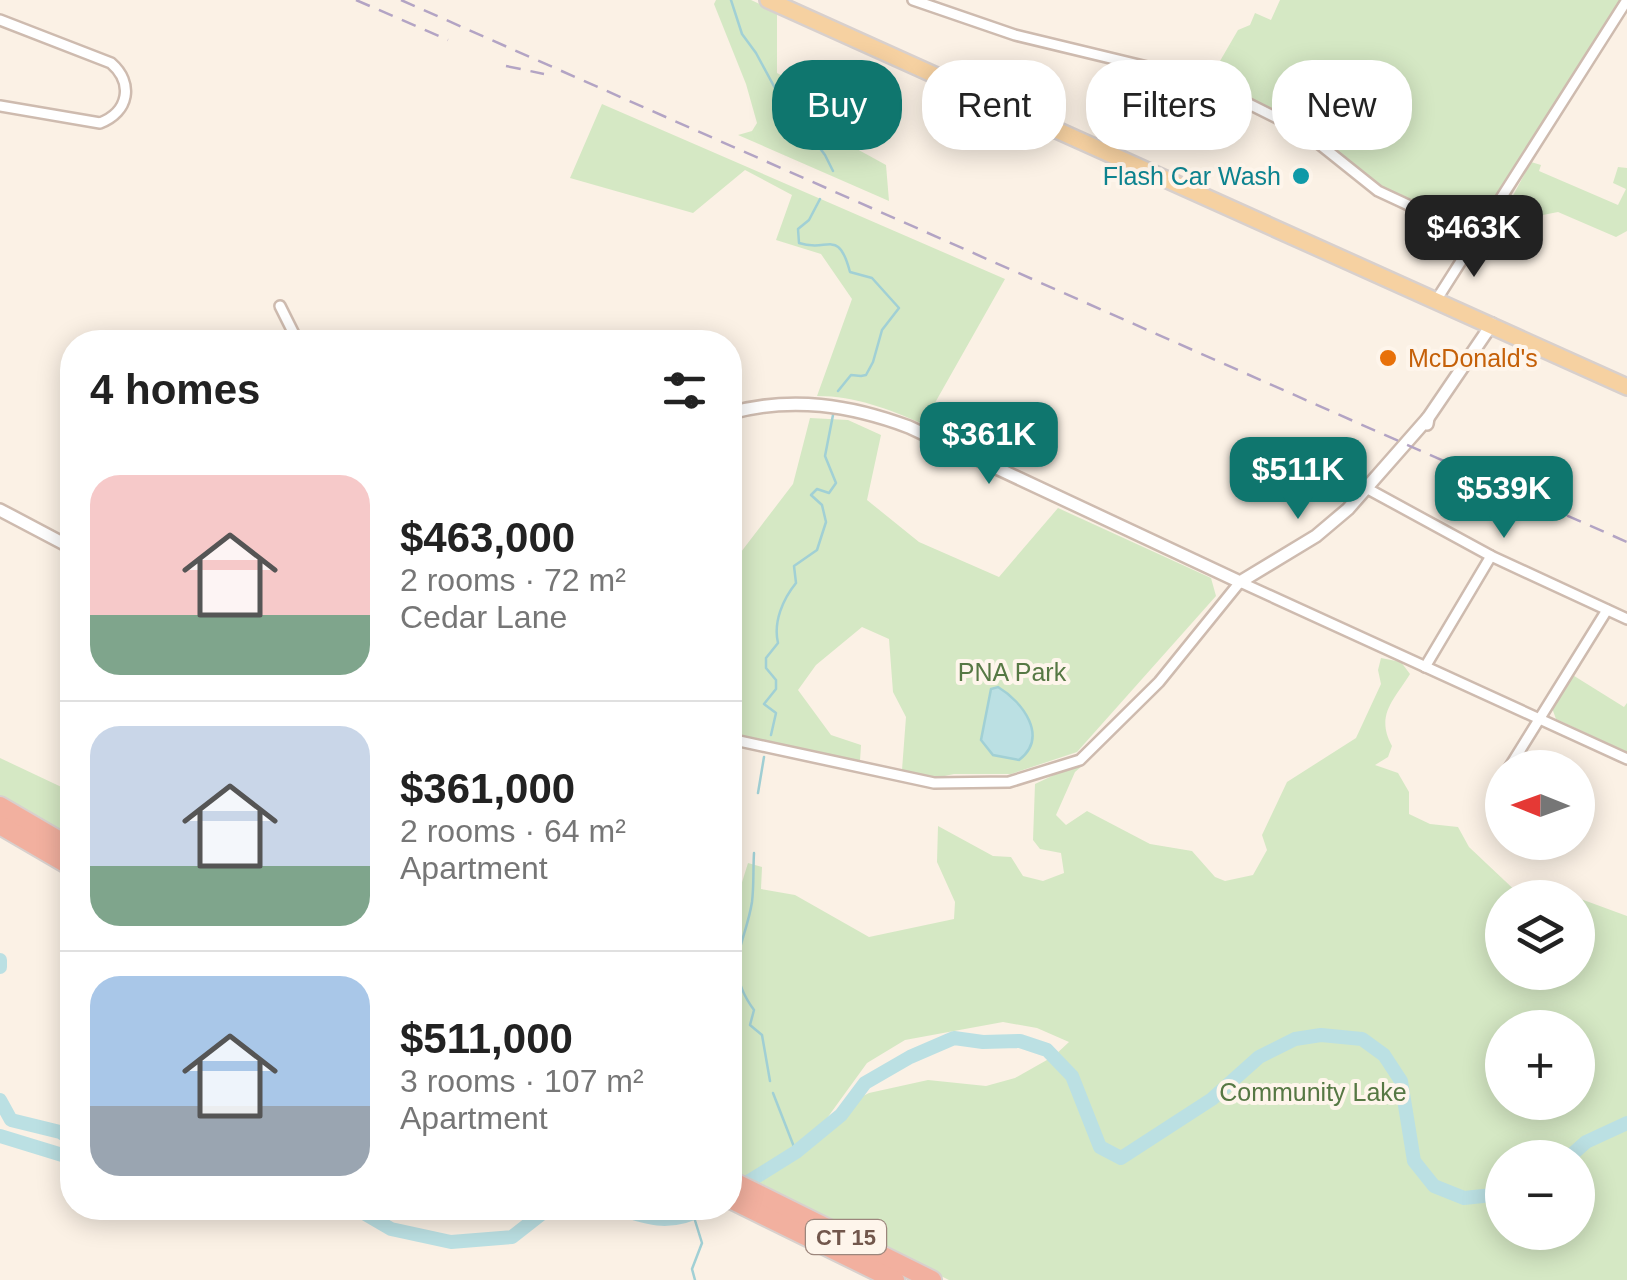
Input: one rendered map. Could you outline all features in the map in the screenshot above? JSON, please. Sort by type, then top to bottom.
[{"type":"highway","points":[[0,806],[60,841]]},
{"type":"highway","points":[[0,825],[60,860]]},
{"type":"highway","name":"CT 15","points":[[745,1200],[895,1280]]},
{"type":"highway","name":"CT 15","points":[[745,1200],[932,1280]]},
{"type":"main road","points":[[768,0],[1627,387]]},
{"type":"street","points":[[913,0],[1015,35],[1164,71],[1238,98],[1303,131],[1378,191],[1478,238]]},
{"type":"street","points":[[1437,299],[1627,0]]},
{"type":"street","points":[[0,20],[111,63],[123,77],[126,92],[117,114],[100,123],[0,106]]},
{"type":"street","points":[[280,306],[292,330]]},
{"type":"street","points":[[742,742],[934,783],[1009,782],[1080,760],[1159,682],[1240,582],[1316,536],[1371,486],[1377,474],[1428,418],[1492,324]]},
{"type":"street","points":[[742,411],[804,402],[874,414],[918,430],[1627,759]]},
{"type":"street","points":[[1371,486],[1491,556],[1627,620]]},
{"type":"street","points":[[0,510],[60,542]]},
{"type":"street","points":[[1425,667],[1491,556]]},
{"type":"street","points":[[1521,750],[1606,610]]},
{"type":"green space","points":[[716,0],[751,0],[777,12],[777,60],[772,60],[772,150],[738,135],[752,131],[757,123],[714,4]]},
{"type":"green space","points":[[1280,0],[1625,0],[1475,231],[1379,185],[1336,150],[1412,150],[1412,60],[1272,60],[1272,111],[1252,99],[1252,60],[1221,60],[1238,30],[1250,25],[1255,13],[1271,20]]},
{"type":"green space","points":[[602,104],[1005,279],[923,424],[858,401],[817,396],[852,299],[821,254],[776,240],[792,195],[745,170],[693,213],[570,178]]},
{"type":"green space","points":[[772,150],[859,150],[886,165],[889,201]]},
{"type":"green space","points":[[1531,162],[1541,165],[1539,171],[1618,205],[1626,189],[1613,183],[1618,167],[1627,168],[1627,231],[1616,237],[1558,212],[1523,219],[1511,244],[1501,241],[1493,233]]},
{"type":"green space","name":"PNA Park","points":[[810,418],[848,420],[881,435],[867,500],[919,542],[999,577],[1058,508],[1211,578],[1216,596],[1077,752],[1011,774],[935,778],[902,770],[906,717],[893,692],[889,639],[862,627],[816,665],[798,690],[831,735],[861,745],[860,761],[742,736],[742,551],[793,484]]},
{"type":"green space","name":"Community Lake","points":[[1381,658],[1401,662],[1410,674],[1386,716],[1392,746],[1388,757],[1375,765],[1398,773],[1409,792],[1409,814],[1430,824],[1458,827],[1469,847],[1504,880],[1485,880],[1485,990],[1595,990],[1595,904],[1627,916],[1627,1280],[949,1280],[742,1178],[742,882],[748,863],[762,867],[761,889],[795,895],[869,937],[954,919],[955,902],[937,862],[938,826],[993,856],[1011,857],[1023,876],[1043,881],[1064,873],[1061,853],[1040,849],[1033,840],[1035,784],[1073,766],[1082,766],[1075,772],[1056,815],[1066,825],[1087,811],[1150,844],[1192,851],[1215,877],[1225,881],[1253,875],[1267,850],[1262,835],[1287,782],[1356,738],[1381,684]],"holes":[[[1003,1022],[1037,1028],[1069,1042],[1054,1056],[1015,1078],[986,1086],[928,1080],[869,1093],[843,1106],[817,1132],[867,1063],[905,1040]]]},
{"type":"green space","points":[[1571,674],[1624,707],[1627,703],[1627,752],[1556,719],[1552,708]]},
{"type":"green space","points":[[0,758],[60,786],[60,831],[0,796]]},
{"type":"water","points":[[998,687],[1024,711],[1032,731],[1028,751],[1019,760],[993,755],[981,740],[991,689]]},
{"type":"waterway","points":[[731,0],[742,34],[789,114],[808,143],[819,147],[833,171]]},
{"type":"waterway","points":[[820,199],[809,220],[798,229],[799,243],[836,246],[846,258],[850,272],[872,278],[899,308],[882,330],[866,375],[851,375],[838,391]]},
{"type":"waterway","points":[[771,735],[776,713],[764,704],[776,689],[776,680],[766,668],[766,658],[778,643],[780,611],[796,583],[794,566],[817,550],[826,522],[822,505],[811,495],[817,489],[829,493],[836,483],[825,456],[833,415]]},
{"type":"waterway","points":[[758,793],[764,757]]},
{"type":"waterway","points":[[742,941],[752,902],[754,853]]},
{"type":"waterway","points":[[0,960],[0,967]]},
{"type":"waterway","points":[[742,989],[754,1010],[750,1025],[762,1035],[770,1081]]},
{"type":"waterway","points":[[742,1186],[796,1152],[841,1115],[865,1083],[954,1038],[1020,1041],[1047,1050],[1072,1076],[1100,1147],[1121,1158],[1212,1099],[1259,1057],[1295,1039],[1321,1035],[1362,1039],[1384,1055],[1401,1081],[1414,1161],[1434,1186],[1464,1198],[1485,1196]]},
{"type":"waterway","points":[[773,1093],[796,1152]]},
{"type":"waterway","points":[[0,1100],[11,1120],[60,1132]]},
{"type":"waterway","points":[[1590,1140],[1627,1123]]},
{"type":"waterway","points":[[0,1136],[60,1154]]},
{"type":"waterway","points":[[376,1220],[391,1229],[451,1242],[512,1237],[534,1220]]},
{"type":"waterway","points":[[695,1220],[702,1243],[692,1269],[695,1280]]},
{"type":"railway","points":[[356,0],[448,40]]},
{"type":"railway","points":[[401,0],[1627,542]]},
{"type":"railway","points":[[506,66],[544,74]]},
{"type":"place","name":"Flash Car Wash","points":[[1301,176]]},
{"type":"place","name":"McDonald's","points":[[1388,358]]}]
